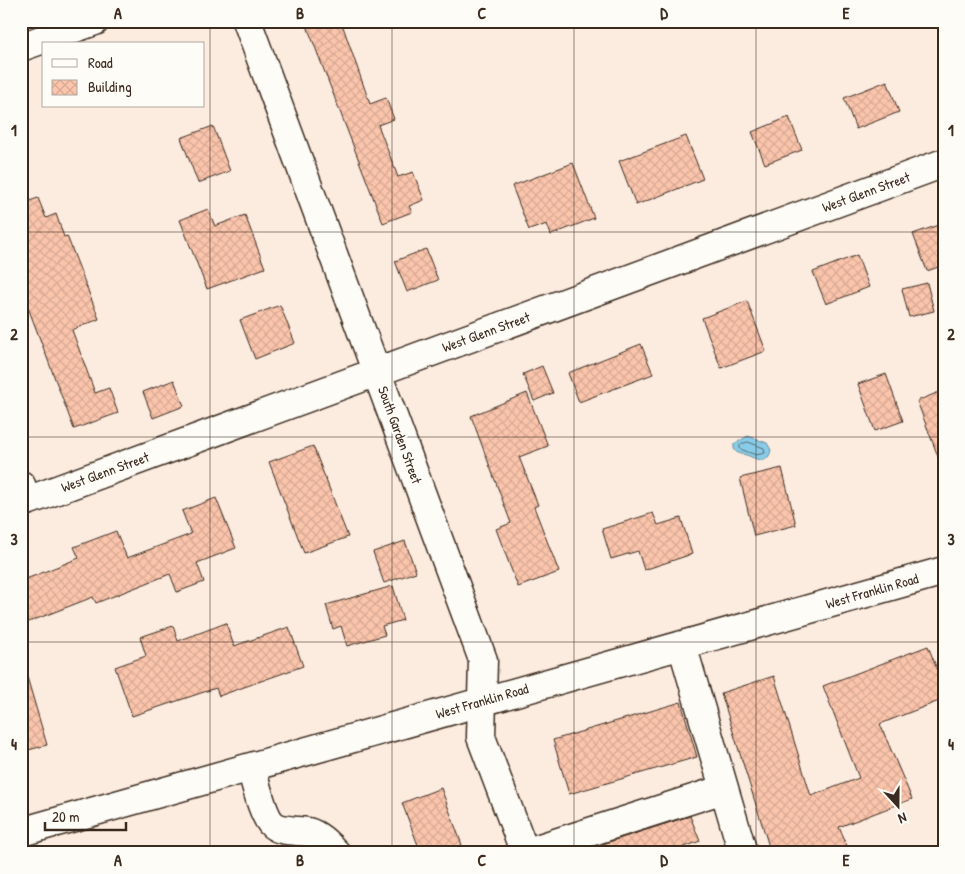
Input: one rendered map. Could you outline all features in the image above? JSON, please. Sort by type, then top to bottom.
[{"type":"street","points":[[21,47],[95,21]]},
{"type":"street","name":"South Garden Street","points":[[247,21],[483,660],[481,737],[525,853]]},
{"type":"street","name":"West Glenn Street","points":[[24,493],[377,372],[944,163]]},
{"type":"street","name":"West Franklin Road","points":[[26,839],[250,767],[944,571]]},
{"type":"street","points":[[682,645],[743,853]]},
{"type":"street","points":[[250,767],[268,818],[274,826],[291,831],[308,832],[319,838],[336,853]]},
{"type":"street","points":[[525,853],[724,789]]},
{"type":"water","points":[[748,436],[767,443],[771,450],[767,459],[760,460],[735,451],[734,444]]},
{"type":"building","points":[[320,21],[341,21],[370,104],[386,98],[394,119],[378,125],[398,177],[413,172],[424,200],[409,206],[412,212],[383,223],[307,26]]},
{"type":"building","points":[[887,81],[899,112],[856,129],[844,98]]},
{"type":"building","points":[[789,117],[802,150],[765,164],[752,132]]},
{"type":"building","points":[[213,126],[230,171],[198,183],[181,138]]},
{"type":"building","points":[[686,136],[703,179],[636,205],[619,161]]},
{"type":"building","points":[[573,163],[594,218],[551,235],[547,224],[529,230],[512,186]]},
{"type":"building","points":[[38,198],[46,218],[56,214],[64,237],[67,236],[99,319],[72,330],[95,393],[109,388],[118,413],[74,429],[21,289],[21,204]]},
{"type":"building","points":[[208,209],[215,226],[245,215],[265,268],[207,289],[180,220]]},
{"type":"building","points":[[944,223],[944,265],[927,271],[913,234]]},
{"type":"building","points":[[426,249],[438,280],[407,292],[395,261]]},
{"type":"building","points":[[857,255],[869,287],[826,304],[813,272]]},
{"type":"building","points":[[927,283],[934,311],[909,317],[902,289]]},
{"type":"building","points":[[747,301],[766,351],[721,368],[702,318]]},
{"type":"building","points":[[280,305],[295,343],[255,359],[240,320]]},
{"type":"building","points":[[641,344],[653,374],[579,402],[568,373]]},
{"type":"building","points":[[542,366],[553,393],[534,401],[523,374]]},
{"type":"building","points":[[886,374],[903,421],[875,431],[858,384]]},
{"type":"building","points":[[174,380],[184,406],[153,418],[143,392]]},
{"type":"building","points":[[944,390],[944,466],[942,467],[917,401]]},
{"type":"building","points":[[527,393],[548,446],[519,457],[538,505],[534,507],[559,572],[518,587],[496,529],[511,523],[471,416]]},
{"type":"building","points":[[313,446],[348,537],[304,553],[269,462]]},
{"type":"building","points":[[782,468],[796,525],[754,536],[740,478]]},
{"type":"building","points":[[216,498],[236,548],[197,563],[204,582],[177,592],[170,574],[96,603],[93,597],[21,625],[21,581],[79,558],[74,547],[116,531],[127,558],[191,534],[182,511]]},
{"type":"building","points":[[653,513],[658,525],[681,518],[692,554],[644,570],[638,551],[611,559],[602,529]]},
{"type":"building","points":[[405,541],[416,572],[384,583],[373,552]]},
{"type":"building","points":[[393,586],[403,620],[382,626],[385,635],[347,646],[341,626],[333,629],[326,605]]},
{"type":"building","points":[[226,623],[234,646],[289,627],[303,666],[219,696],[216,688],[132,716],[115,667],[146,656],[140,637],[173,626],[178,641]]},
{"type":"building","points":[[928,646],[944,687],[944,699],[880,724],[912,799],[839,827],[850,853],[771,853],[721,693],[774,676],[811,796],[859,778],[823,686]]},
{"type":"building","points":[[21,677],[27,677],[47,745],[21,752]]},
{"type":"building","points":[[681,702],[697,757],[569,794],[553,740]]},
{"type":"building","points":[[441,788],[462,845],[441,853],[421,853],[402,803]]},
{"type":"building","points":[[690,816],[700,841],[669,853],[585,853],[585,850],[593,847]]}]
